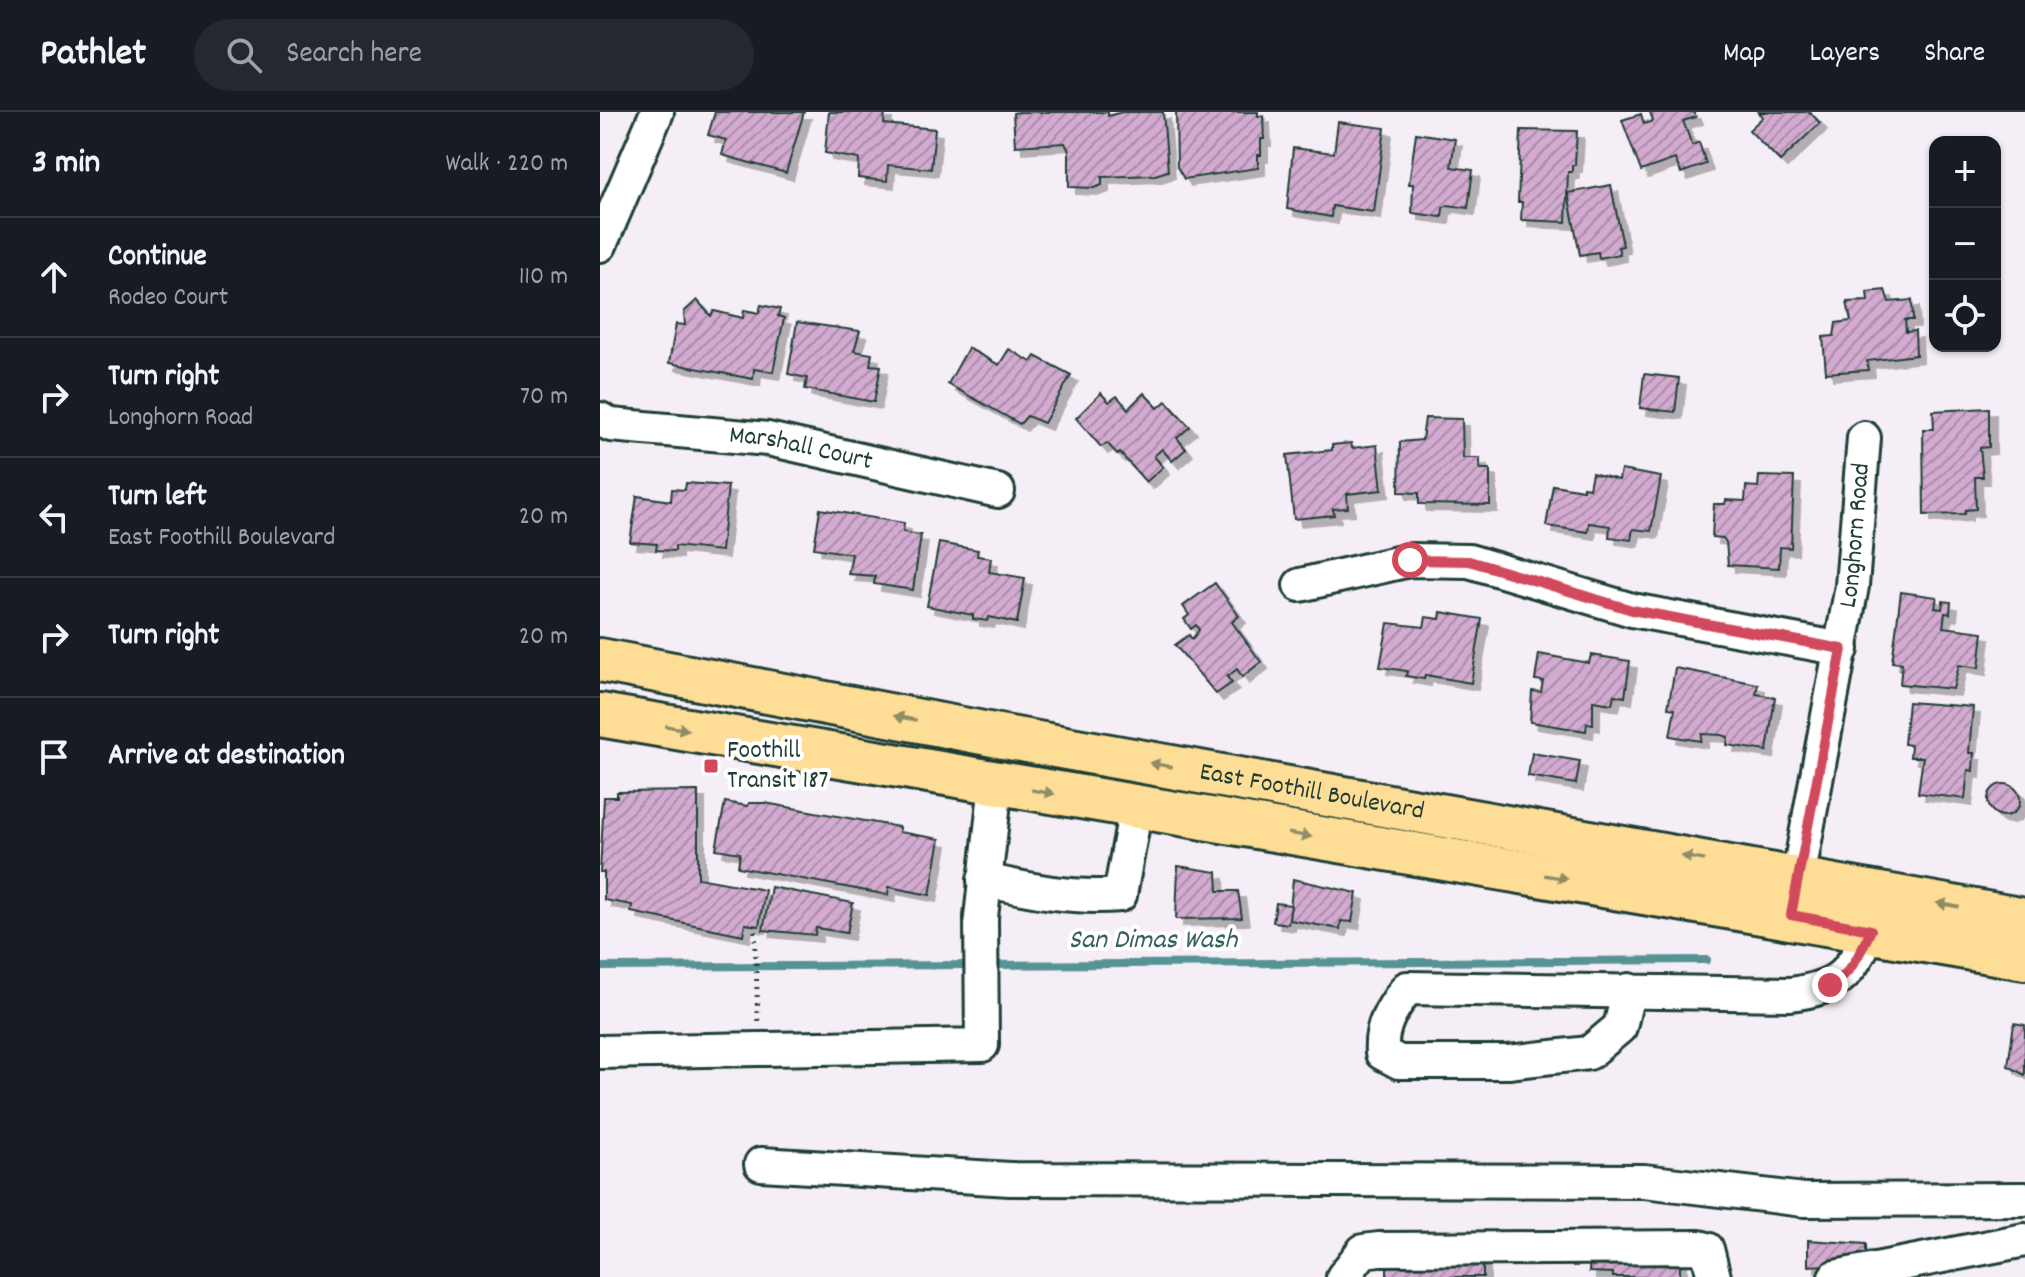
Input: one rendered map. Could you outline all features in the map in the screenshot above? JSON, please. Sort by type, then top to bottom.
[{"type":"main road","name":"East Foothill Boulevard","points":[[600,660],[1399,808],[1794,896],[1871,930],[2025,958]]},
{"type":"main road","name":"East Foothill Boulevard","points":[[600,715],[1136,807],[1794,896],[2025,920]]},
{"type":"street","points":[[600,245],[657,112]]},
{"type":"street","name":"Marshall Court","points":[[600,419],[611,425],[768,439],[998,491]]},
{"type":"street","name":"Longhorn Road","points":[[1794,896],[1852,586],[1864,438]]},
{"type":"street","points":[[1300,585],[1410,560],[1469,561],[1632,610],[1842,649]]},
{"type":"street","points":[[600,1052],[982,1045],[984,880],[996,784]]},
{"type":"street","points":[[984,880],[1055,895],[1085,898],[1120,895],[1136,807]]},
{"type":"street","points":[[1629,990],[1620,1027],[1589,1053],[1508,1062],[1399,1062],[1382,1053],[1381,1033],[1390,1010],[1407,988],[1629,990],[1791,994],[1817,990],[1839,981],[1854,964],[1871,930]]},
{"type":"street","points":[[761,1164],[1010,1179],[1644,1181],[1804,1200],[2025,1199]]},
{"type":"street","points":[[1835,1277],[2025,1240]]},
{"type":"street","points":[[1343,1277],[1363,1251],[1580,1247],[1699,1247],[1707,1249],[1714,1277]]},
{"type":"path","points":[[755,931],[758,1037]]},
{"type":"building","points":[[715,112],[804,112],[786,173],[722,155],[726,140],[708,135]]},
{"type":"building","points":[[829,112],[885,112],[884,124],[935,129],[931,169],[888,165],[887,181],[858,178],[859,159],[825,153]]},
{"type":"building","points":[[1108,112],[1108,116],[1122,112],[1163,112],[1168,171],[1155,175],[1102,177],[1102,185],[1094,188],[1069,187],[1069,151],[1065,143],[1015,146],[1013,113]]},
{"type":"building","points":[[1176,112],[1258,112],[1258,116],[1263,116],[1264,139],[1261,139],[1258,168],[1184,179],[1177,167]]},
{"type":"building","points":[[1650,112],[1694,112],[1696,117],[1683,121],[1692,145],[1699,142],[1706,164],[1681,173],[1675,159],[1641,171],[1622,120],[1641,114],[1644,124],[1653,121]]},
{"type":"building","points":[[1758,112],[1810,112],[1820,123],[1780,161],[1749,130],[1763,117]]},
{"type":"building","points":[[1338,122],[1385,128],[1374,212],[1332,206],[1331,217],[1287,209],[1293,148],[1334,153]]},
{"type":"building","points":[[1521,130],[1577,131],[1575,165],[1572,165],[1572,172],[1568,172],[1566,222],[1521,220],[1522,202],[1518,202]]},
{"type":"building","points":[[1416,133],[1455,139],[1451,167],[1473,170],[1468,208],[1448,205],[1443,208],[1442,217],[1412,213],[1413,184],[1409,184]]},
{"type":"building","points":[[1611,185],[1623,246],[1618,247],[1620,254],[1599,258],[1598,252],[1580,255],[1568,193]]},
{"type":"building","points":[[1885,290],[1889,302],[1912,300],[1913,320],[1905,320],[1906,332],[1915,331],[1916,355],[1867,361],[1868,370],[1826,373],[1823,337],[1834,336],[1836,323],[1851,321],[1847,302],[1868,301],[1867,292]]},
{"type":"building","points":[[697,300],[711,316],[714,311],[743,318],[744,310],[759,313],[761,305],[780,309],[778,316],[784,318],[773,372],[754,369],[753,379],[669,363],[676,324],[685,325],[684,312]]},
{"type":"building","points":[[797,322],[860,331],[854,351],[872,354],[870,365],[881,366],[874,402],[805,389],[807,378],[788,374]]},
{"type":"building","points":[[968,348],[999,365],[1009,349],[1031,362],[1035,356],[1071,375],[1044,423],[1027,416],[1020,424],[948,384]]},
{"type":"building","points":[[1644,374],[1679,378],[1675,412],[1640,408]]},
{"type":"building","points":[[1101,393],[1109,402],[1117,396],[1128,409],[1144,393],[1158,408],[1166,401],[1190,427],[1177,438],[1186,449],[1172,461],[1162,449],[1154,456],[1163,467],[1146,482],[1120,453],[1118,455],[1107,443],[1101,447],[1076,418]]},
{"type":"building","points":[[1989,408],[1989,447],[1980,448],[1983,477],[1975,477],[1976,509],[1965,510],[1965,514],[1924,515],[1923,429],[1934,429],[1933,411]]},
{"type":"building","points":[[1425,418],[1462,419],[1463,458],[1480,458],[1480,469],[1490,469],[1490,505],[1419,504],[1419,493],[1399,492],[1400,442],[1422,440]]},
{"type":"building","points":[[1351,443],[1352,448],[1377,445],[1382,490],[1347,494],[1348,508],[1333,509],[1334,515],[1294,519],[1287,455],[1332,450],[1332,445]]},
{"type":"building","points":[[1621,470],[1661,477],[1651,531],[1633,529],[1631,540],[1609,537],[1610,526],[1589,523],[1588,532],[1546,526],[1553,485],[1583,490],[1583,487],[1589,488],[1592,473],[1619,480]]},
{"type":"building","points":[[1759,476],[1794,477],[1791,548],[1780,547],[1779,568],[1728,565],[1726,542],[1723,538],[1712,537],[1714,504],[1725,504],[1726,500],[1745,501],[1746,486],[1758,487]]},
{"type":"building","points":[[686,483],[728,486],[721,551],[675,546],[675,551],[656,550],[657,544],[630,542],[637,496],[671,501],[672,489],[685,490]]},
{"type":"building","points":[[820,509],[904,523],[903,532],[921,535],[913,590],[874,584],[875,576],[848,574],[852,554],[814,548]]},
{"type":"building","points":[[939,543],[978,550],[977,556],[991,558],[989,572],[1025,578],[1017,623],[989,617],[987,621],[973,619],[973,615],[927,606]]},
{"type":"building","points":[[1215,583],[1239,616],[1232,622],[1261,662],[1242,677],[1237,669],[1227,677],[1232,683],[1216,694],[1175,645],[1189,635],[1192,639],[1199,630],[1196,625],[1191,629],[1184,619],[1189,615],[1183,606]]},
{"type":"building","points":[[1901,592],[1937,597],[1935,608],[1942,609],[1943,601],[1951,602],[1950,614],[1945,613],[1943,627],[1983,632],[1979,668],[1959,665],[1953,689],[1900,684],[1902,663],[1892,662]]},
{"type":"building","points":[[1441,612],[1482,619],[1471,683],[1425,675],[1424,679],[1406,676],[1407,671],[1380,667],[1388,623],[1424,627],[1426,617],[1440,619]]},
{"type":"building","points":[[1539,654],[1589,663],[1591,655],[1630,661],[1625,697],[1614,695],[1612,704],[1593,701],[1593,724],[1587,723],[1586,731],[1530,722],[1532,691],[1541,692],[1543,681],[1535,680]]},
{"type":"building","points":[[1675,668],[1758,684],[1756,694],[1775,697],[1767,751],[1727,745],[1728,737],[1722,735],[1702,734],[1701,741],[1670,736],[1675,709],[1668,708]]},
{"type":"building","points":[[1908,702],[1973,707],[1969,753],[1974,753],[1973,771],[1968,770],[1965,799],[1918,793],[1923,757],[1910,757],[1911,745],[1904,744]]},
{"type":"building","points":[[1532,753],[1580,761],[1576,784],[1528,776]]},
{"type":"building","points":[[2004,784],[2015,789],[2020,800],[2015,811],[2004,816],[1993,811],[1988,800],[1993,789]]},
{"type":"building","points":[[698,791],[698,878],[765,890],[759,926],[745,924],[743,935],[631,912],[632,905],[604,900],[604,872],[600,872],[604,797],[617,797],[617,792]]},
{"type":"building","points":[[725,802],[748,806],[749,803],[765,803],[899,827],[899,832],[940,839],[930,895],[889,887],[888,895],[738,867],[740,853],[716,849]]},
{"type":"building","points":[[1178,866],[1217,872],[1218,891],[1238,891],[1242,918],[1176,919]]},
{"type":"building","points":[[1293,879],[1357,893],[1352,922],[1341,921],[1340,929],[1289,920]]},
{"type":"building","points":[[771,887],[853,903],[847,933],[816,928],[815,935],[763,930]]},
{"type":"building","points":[[1276,903],[1291,905],[1288,924],[1273,922]]},
{"type":"building","points":[[2014,1023],[2025,1025],[2025,1075],[2008,1066]]},
{"type":"building","points":[[1808,1240],[1866,1244],[1866,1263],[1808,1266]]},
{"type":"building","points":[[1590,1251],[1680,1252],[1680,1277],[1613,1277],[1613,1273],[1589,1272]]},
{"type":"building","points":[[1387,1252],[1483,1253],[1483,1277],[1387,1277]]},
{"type":"waterway","name":"San Dimas Wash","points":[[988,965],[1707,960]]},
{"type":"waterway","name":"San Dimas Wash","points":[[600,967],[974,965]]},
{"type":"place","name":"Foothill Transit 187","points":[[711,766]]},
{"type":"route","points":[[1410,560],[1469,561],[1632,610],[1694,624],[1842,649],[1791,915],[1871,930],[1854,964],[1839,981],[1830,985]]}]
